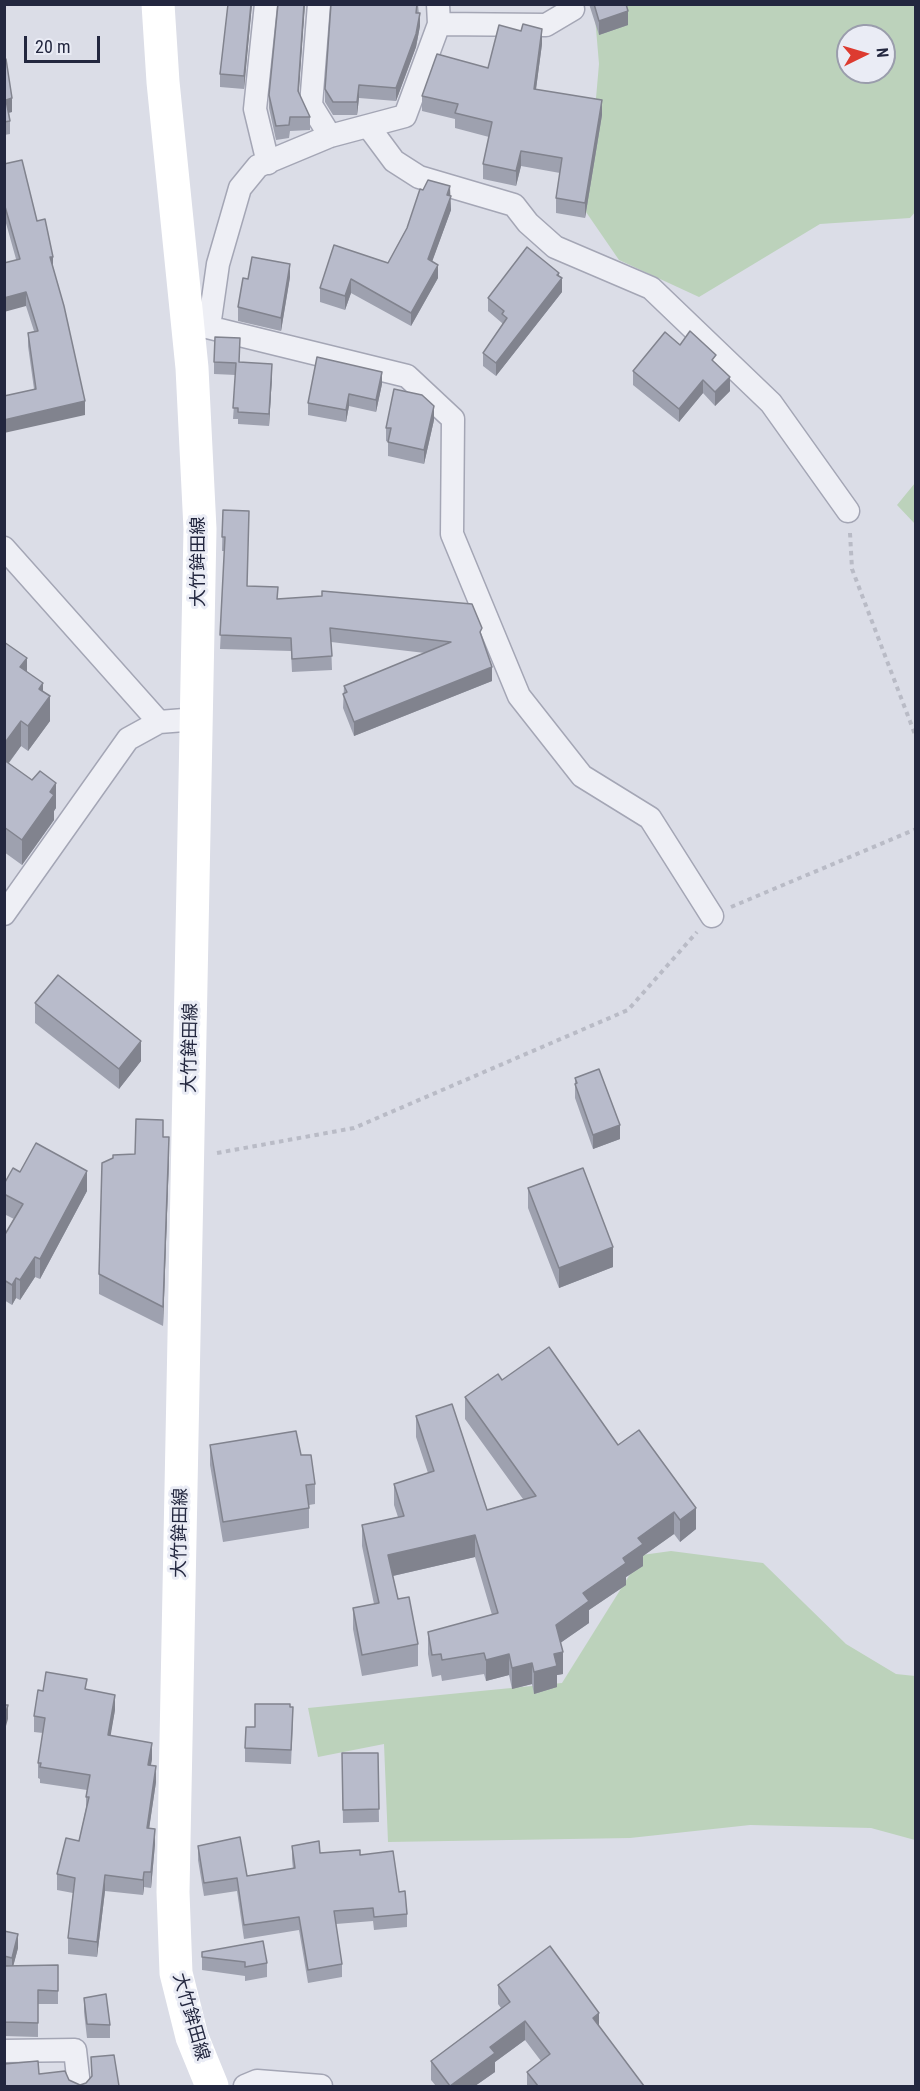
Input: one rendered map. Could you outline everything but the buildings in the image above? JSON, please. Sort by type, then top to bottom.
[{"type":"main road","name":"大竹鉾田線","points":[[158,4],[198,324],[200,529],[173,1892],[176,1973],[192,2037],[212,2086]]},
{"type":"street","points":[[266,4],[255,109],[268,163]]},
{"type":"street","points":[[319,4],[310,105],[330,136]]},
{"type":"street","points":[[573,9],[546,25],[439,14],[405,116],[330,136],[258,166],[240,188],[198,324],[407,376],[453,419],[452,534],[519,696],[582,776],[650,818],[712,916]]},
{"type":"street","points":[[368,126],[394,160],[419,177],[514,205],[528,223],[555,247],[651,288],[771,403],[848,512]]},
{"type":"street","points":[[4,548],[159,722]]},
{"type":"street","points":[[4,914],[128,740],[159,722],[197,719]]},
{"type":"street","points":[[4,2051],[75,2050],[79,2086]]},
{"type":"street","points":[[244,2086],[257,2081],[321,2086]]},
{"type":"path","points":[[848,512],[852,569],[915,736]]},
{"type":"path","points":[[189,1158],[354,1128],[628,1010],[712,916],[915,829]]},
{"type":"green space","points":[[594,5],[915,5],[916,211],[910,218],[820,224],[699,297],[619,260],[586,212],[599,64]]},
{"type":"green space","points":[[915,483],[915,524],[897,505]]},
{"type":"green space","points":[[671,1551],[763,1563],[846,1644],[896,1674],[915,1676],[915,1840],[871,1828],[750,1825],[630,1838],[388,1842],[384,1744],[318,1757],[308,1708],[562,1683],[642,1555]]}]
